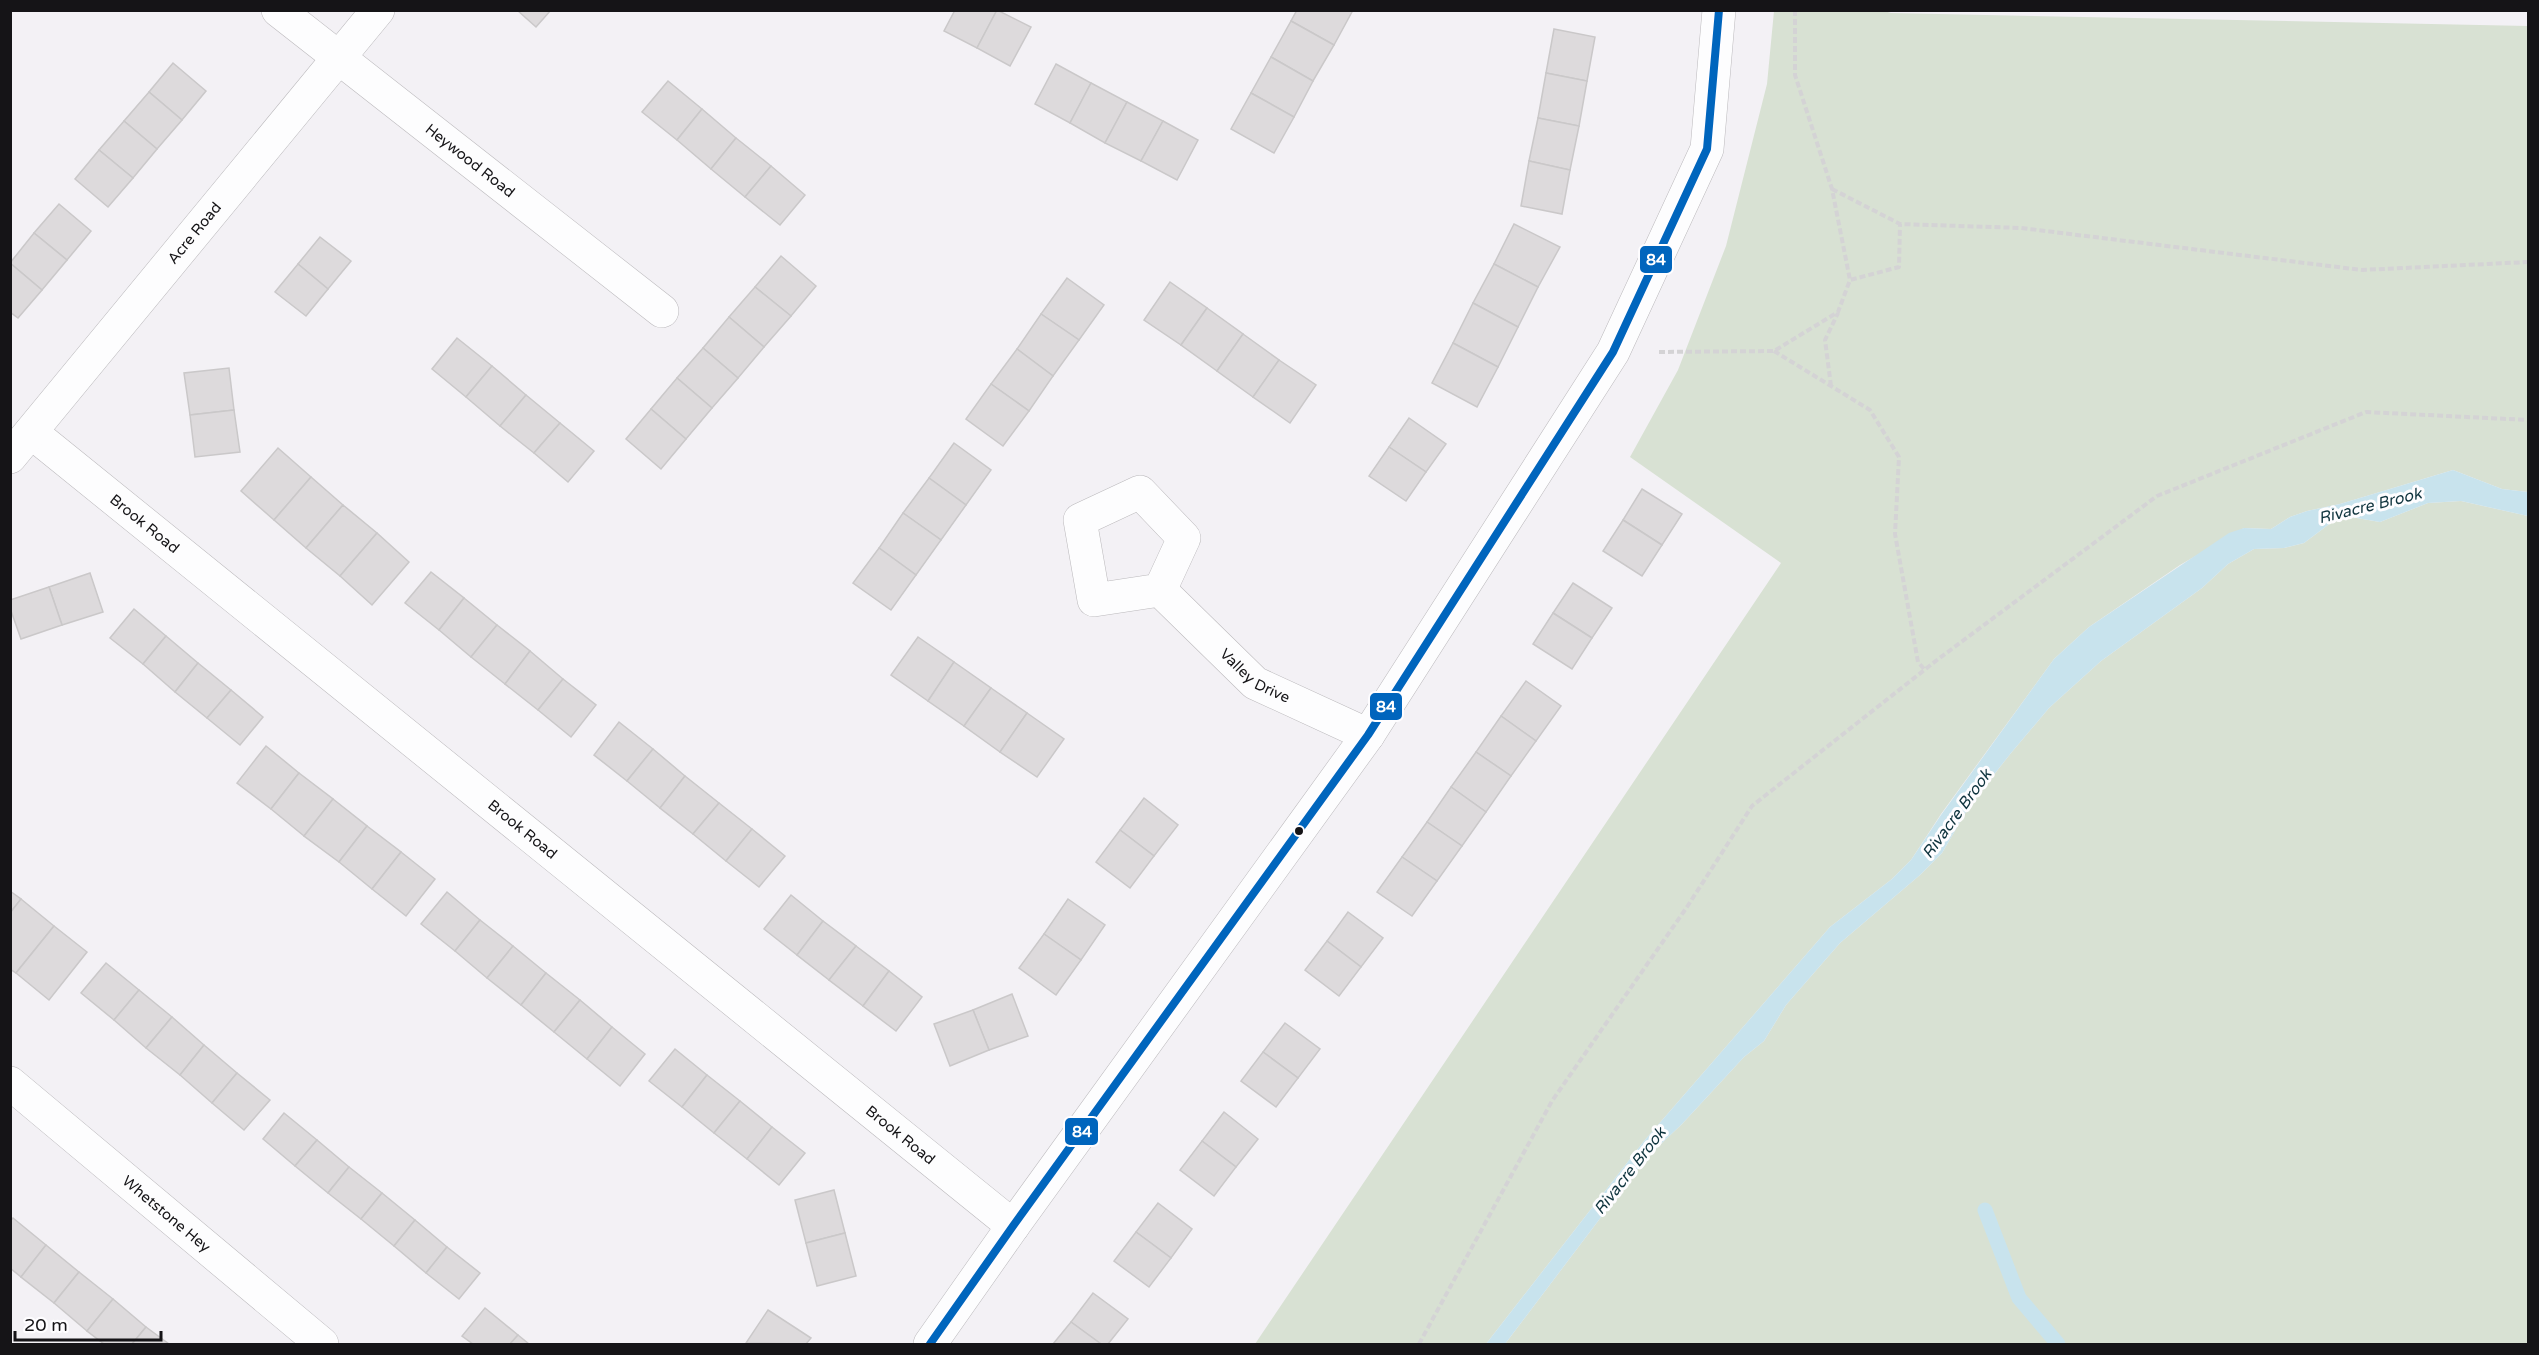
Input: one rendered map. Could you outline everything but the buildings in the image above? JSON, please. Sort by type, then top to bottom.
[{"type":"street","name":"Heywood Road","points":[[278,10],[338,60],[662,312]]},
{"type":"street","name":"Acre Road","points":[[21,445],[378,10]]},
{"type":"street","points":[[930,1344],[1368,735],[1613,352],[1707,149],[1719,10]]},
{"type":"street","name":"Brook Road","points":[[21,445],[1013,1226]]},
{"type":"street","name":"Valley Drive","points":[[1160,590],[1255,683],[1368,735]]},
{"type":"street","name":"Whetstone Hey","points":[[10,1083],[322,1344]]},
{"type":"path","points":[[1794,10],[1795,75],[1832,189],[1850,280],[1825,340],[1831,386]]},
{"type":"path","points":[[1832,189],[1900,224],[2021,228],[2361,270],[2529,262]]},
{"type":"path","points":[[1850,280],[1899,267],[1900,224]]},
{"type":"path","points":[[1613,352],[1774,351],[1838,312]]},
{"type":"path","points":[[1774,351],[1870,410],[1899,457],[1895,534],[1918,662],[1925,670]]},
{"type":"path","points":[[1419,1344],[1552,1101],[1687,906],[1752,806],[1925,670],[2157,496],[2366,412],[2529,420]]},
{"type":"green space","points":[[1881,10],[1891,13],[2528,26],[2528,492],[2502,489],[2453,470],[2340,504],[2307,511],[2290,517],[2271,529],[2244,528],[2180,565],[2089,627],[2054,659],[1941,814],[1911,860],[1892,879],[1830,927],[1644,1141],[1486,1344],[1255,1344],[1781,563],[1630,457],[1678,370],[1726,246],[1767,84],[1774,11]]},
{"type":"green space","points":[[2461,501],[2528,516],[2528,1344],[1505,1344],[1645,1159],[1682,1124],[1744,1057],[1764,1041],[1786,1005],[1840,943],[1920,875],[1942,853],[1970,805],[2011,753],[2049,708],[2101,661],[2202,588],[2228,564],[2254,549],[2284,548],[2304,543],[2332,522],[2351,517],[2380,522],[2428,503]]},
{"type":"water","name":"Rivacre Brook","points":[[2453,470],[2502,489],[2528,492],[2528,516],[2461,501],[2428,503],[2380,522],[2351,517],[2332,522],[2304,543],[2284,548],[2254,549],[2228,564],[2202,588],[2101,661],[2049,708],[2011,753],[1970,805],[1942,853],[1920,875],[1840,943],[1786,1005],[1764,1041],[1744,1057],[1682,1124],[1645,1159],[1505,1344],[1486,1344],[1644,1141],[1830,927],[1892,879],[1911,860],[2054,659],[2089,627],[2229,533],[2244,528],[2271,529],[2290,517],[2307,511],[2340,504]]},
{"type":"waterway","points":[[1985,1210],[2019,1298],[2058,1344]]},
{"type":"transit line","name":"84","points":[[930,1344],[1368,735],[1613,352],[1707,149],[1719,10]]}]
